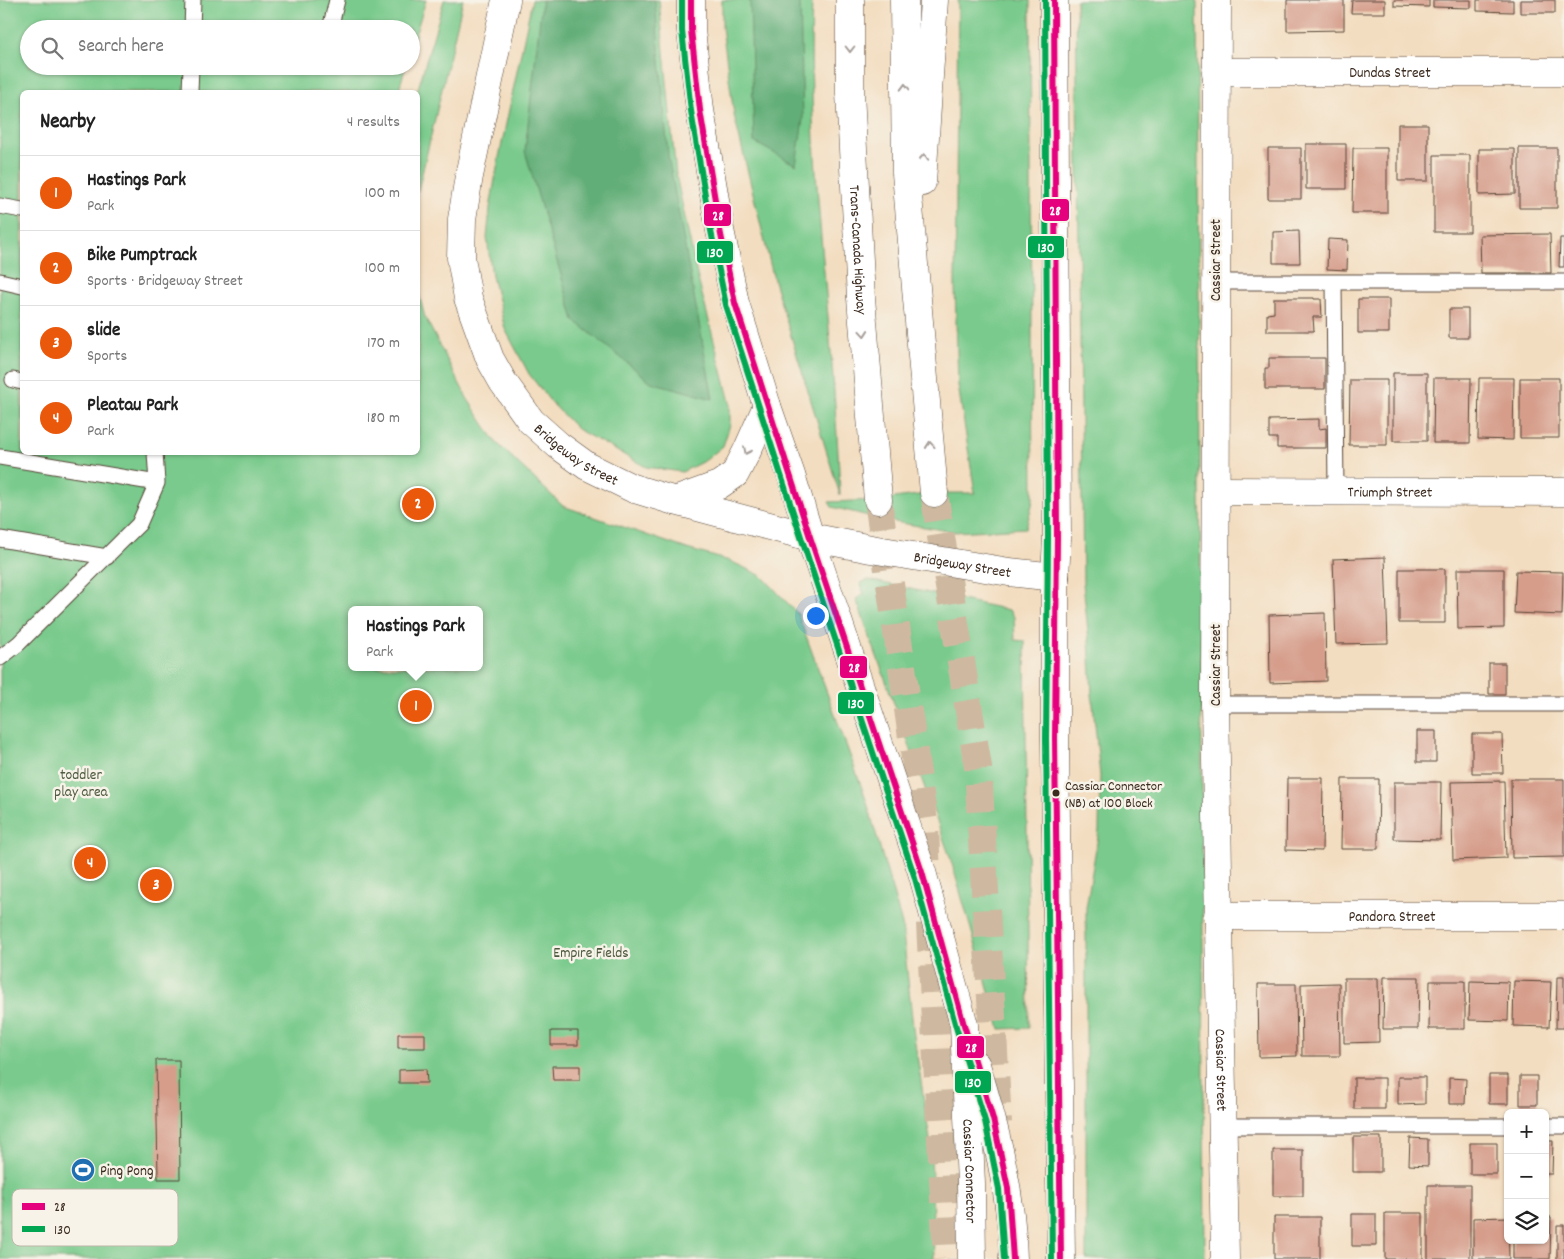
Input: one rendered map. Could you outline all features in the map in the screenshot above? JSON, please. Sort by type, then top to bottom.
[{"type":"main road","name":"Bridgeway Street","points":[[506,0],[471,167],[462,219],[461,258],[468,298],[490,359],[503,382],[530,421],[587,466],[632,488],[675,502],[810,537],[870,549],[972,566],[1055,577]]},
{"type":"main road","name":"Cassiar Connector","points":[[690,0],[691,30],[700,110],[720,230],[735,303],[810,537],[922,872],[964,1025],[971,1184],[972,1259]]},
{"type":"main road","name":"Trans-Canada Highway","points":[[850,0],[850,93],[861,298],[878,500]]},
{"type":"main road","points":[[904,0],[906,173],[934,493]]},
{"type":"main road","points":[[916,293],[934,0]]},
{"type":"main road","points":[[1054,0],[1057,528],[1055,577],[1055,739],[1061,1259]]},
{"type":"main road","name":"Cassiar Street","points":[[1217,0],[1215,704],[1225,1259]]},
{"type":"main road","name":"Dundas Street","points":[[1216,72],[1564,72]]},
{"type":"main road","points":[[675,502],[718,485],[735,474],[748,451],[767,406]]},
{"type":"main road","name":"Triumph Street","points":[[1216,491],[1564,492]]},
{"type":"main road","name":"Pandora Street","points":[[1218,916],[1564,916]]},
{"type":"main road","points":[[964,1025],[993,1119],[1008,1188],[1013,1259]]},
{"type":"lane","points":[[192,20],[193,0]]},
{"type":"lane","points":[[332,20],[337,0]]},
{"type":"lane","points":[[190,90],[191,75]]},
{"type":"lane","points":[[0,206],[20,210]]},
{"type":"lane","points":[[0,282],[20,286]]},
{"type":"lane","points":[[1215,282],[1564,282]]},
{"type":"lane","points":[[1334,282],[1336,492]]},
{"type":"lane","points":[[0,658],[18,644],[139,524],[157,483],[155,455]]},
{"type":"lane","points":[[0,457],[157,483]]},
{"type":"lane","points":[[0,539],[107,557]]},
{"type":"lane","points":[[1215,704],[1564,704]]},
{"type":"lane","points":[[1223,1126],[1504,1126]]},
{"type":"lane","points":[[1549,1126],[1564,1126]]},
{"type":"green space","name":"Empire Fields","points":[[0,0],[426,0],[420,20],[20,20],[20,75],[403,75],[399,90],[20,90],[20,455],[420,455],[420,298],[425,317],[467,398],[496,442],[563,506],[687,549],[730,561],[762,576],[798,614],[866,799],[902,924],[914,1036],[931,1146],[934,1259],[0,1259]]},
{"type":"green space","points":[[444,0],[463,0],[420,183],[420,90],[418,90]]},
{"type":"green space","points":[[532,0],[659,0],[676,175],[697,275],[730,402],[730,425],[723,446],[706,460],[682,472],[646,467],[577,429],[550,401],[529,374],[505,329],[492,276],[487,238],[498,162]]},
{"type":"green space","points":[[542,0],[655,0],[668,155],[713,399],[651,382],[574,320],[525,151]]},
{"type":"green space","points":[[722,0],[812,0],[812,101],[840,495],[775,284],[734,115],[722,27]]},
{"type":"green space","points":[[750,0],[800,0],[803,119],[796,165],[754,142]]},
{"type":"green space","points":[[958,0],[1030,0],[1033,501],[1026,528],[954,532],[889,521],[832,507],[829,502],[878,500],[934,493],[975,493],[958,385],[955,287]]},
{"type":"green space","points":[[1076,0],[1197,0],[1205,1259],[1086,1259],[1086,908],[1099,830],[1100,776],[1083,583]]},
{"type":"green space","points":[[869,580],[1009,610],[1014,617],[1015,640],[1025,641],[1029,1028],[1000,1029],[950,857],[856,599],[864,594],[860,583]]},
{"type":"building","points":[[1287,0],[1344,0],[1344,30],[1287,31]]},
{"type":"building","points":[[1352,0],[1385,0],[1385,13],[1351,13]]},
{"type":"building","points":[[1394,0],[1429,0],[1429,7],[1394,6]]},
{"type":"building","points":[[1433,0],[1471,0],[1471,8],[1433,7]]},
{"type":"building","points":[[1477,0],[1513,0],[1513,12],[1477,11]]},
{"type":"building","points":[[1520,0],[1555,0],[1555,13],[1520,13]]},
{"type":"building","points":[[1398,124],[1428,124],[1428,181],[1398,181]]},
{"type":"building","points":[[1306,144],[1346,144],[1346,189],[1306,189]]},
{"type":"building","points":[[1268,148],[1301,148],[1301,199],[1268,199]]},
{"type":"building","points":[[1353,148],[1387,148],[1387,213],[1352,213]]},
{"type":"building","points":[[1519,148],[1557,148],[1557,208],[1519,208]]},
{"type":"building","points":[[1479,149],[1515,149],[1515,194],[1479,195]]},
{"type":"building","points":[[1434,155],[1470,155],[1470,232],[1434,232]]},
{"type":"building","points":[[1299,231],[1300,263],[1273,263],[1273,232]]},
{"type":"building","points":[[1550,234],[1551,273],[1481,273],[1480,235]]},
{"type":"building","points":[[1560,238],[1564,238],[1564,267],[1559,267]]},
{"type":"building","points":[[1328,239],[1348,240],[1347,270],[1327,269]]},
{"type":"building","points":[[1274,298],[1321,299],[1322,317],[1313,317],[1314,331],[1267,331],[1267,314],[1274,313]]},
{"type":"building","points":[[1358,299],[1389,299],[1389,333],[1358,333]]},
{"type":"building","points":[[1449,309],[1468,309],[1468,338],[1449,338]]},
{"type":"building","points":[[1269,358],[1325,358],[1325,389],[1265,389],[1265,368],[1269,368]]},
{"type":"building","points":[[1393,373],[1427,373],[1427,441],[1393,441]]},
{"type":"building","points":[[1434,378],[1471,378],[1470,443],[1433,443]]},
{"type":"building","points":[[1479,378],[1514,378],[1513,440],[1478,439]]},
{"type":"building","points":[[1520,378],[1559,378],[1559,438],[1520,438]]},
{"type":"building","points":[[1350,380],[1387,380],[1387,445],[1349,445]]},
{"type":"building","points":[[1319,419],[1319,429],[1326,428],[1326,448],[1277,448],[1277,438],[1269,438],[1269,420]]},
{"type":"building","points":[[1385,557],[1388,643],[1336,644],[1333,559]]},
{"type":"building","points":[[1399,569],[1445,569],[1445,623],[1399,623]]},
{"type":"building","points":[[1457,569],[1504,569],[1504,628],[1458,629]]},
{"type":"building","points":[[1516,571],[1563,572],[1562,615],[1514,613]]},
{"type":"building","points":[[1325,613],[1326,681],[1270,683],[1269,615]]},
{"type":"building","points":[[1489,663],[1505,663],[1505,694],[1489,694]]},
{"type":"building","points":[[1417,731],[1436,731],[1436,762],[1417,762]]},
{"type":"building","points":[[1472,734],[1502,734],[1503,773],[1472,773]]},
{"type":"building","points":[[1287,778],[1323,778],[1322,851],[1286,850]]},
{"type":"building","points":[[1342,779],[1379,779],[1378,849],[1341,849]]},
{"type":"building","points":[[1511,779],[1564,779],[1564,857],[1512,858]]},
{"type":"building","points":[[1504,781],[1506,858],[1453,860],[1451,782]]},
{"type":"building","points":[[1394,782],[1441,782],[1440,840],[1394,839]]},
{"type":"building","points":[[1384,977],[1419,977],[1418,1029],[1383,1029]]},
{"type":"building","points":[[1557,977],[1564,977],[1564,1028],[1556,1028]]},
{"type":"building","points":[[1344,978],[1378,978],[1379,1042],[1344,1043]]},
{"type":"building","points":[[1430,981],[1465,981],[1465,1029],[1429,1029]]},
{"type":"building","points":[[1470,981],[1509,982],[1508,1021],[1469,1020]]},
{"type":"building","points":[[1514,981],[1551,982],[1549,1027],[1513,1026]]},
{"type":"building","points":[[1339,983],[1340,1056],[1302,1056],[1301,984]]},
{"type":"building","points":[[1258,984],[1296,984],[1297,1056],[1259,1057]]},
{"type":"building","points":[[551,1031],[578,1031],[578,1045],[551,1045]]},
{"type":"building","points":[[398,1034],[425,1034],[425,1048],[398,1048]]},
{"type":"building","points":[[156,1060],[179,1060],[180,1179],[158,1179]]},
{"type":"building","points":[[552,1066],[580,1066],[580,1080],[553,1080]]},
{"type":"building","points":[[426,1069],[427,1083],[399,1083],[399,1070]]},
{"type":"building","points":[[1489,1075],[1508,1075],[1508,1104],[1489,1104]]},
{"type":"building","points":[[1520,1076],[1537,1076],[1537,1105],[1520,1105]]},
{"type":"building","points":[[1398,1077],[1425,1077],[1425,1104],[1398,1105]]},
{"type":"building","points":[[1354,1078],[1385,1078],[1385,1109],[1354,1109]]},
{"type":"building","points":[[1449,1078],[1466,1079],[1465,1104],[1449,1104]]},
{"type":"building","points":[[1353,1137],[1381,1137],[1381,1172],[1353,1172]]},
{"type":"building","points":[[1410,1138],[1428,1139],[1428,1166],[1409,1165]]},
{"type":"building","points":[[1549,1141],[1553,1141],[1552,1174],[1549,1174]]},
{"type":"building","points":[[1470,1143],[1497,1143],[1497,1174],[1470,1174]]},
{"type":"building","points":[[1273,1150],[1303,1150],[1303,1196],[1273,1196]]},
{"type":"building","points":[[1428,1185],[1470,1185],[1470,1259],[1428,1259]]},
{"type":"building","points":[[1385,1213],[1423,1213],[1423,1259],[1385,1259]]},
{"type":"building","points":[[1352,1214],[1376,1214],[1376,1246],[1352,1246]]},
{"type":"building","points":[[1274,1217],[1320,1217],[1320,1259],[1274,1259]]},
{"type":"building","points":[[1504,1217],[1504,1244],[1509,1244],[1509,1259],[1473,1259],[1473,1218]]},
{"type":"building","points":[[1549,1217],[1551,1217],[1550,1259],[1513,1259],[1513,1244],[1549,1244]]},
{"type":"building","points":[[1557,1225],[1564,1225],[1564,1259],[1557,1259]]},
{"type":"tunnel","points":[[934,493],[978,767],[998,1123]]},
{"type":"tunnel","points":[[878,500],[925,828],[927,875]]},
{"type":"tunnel","points":[[930,923],[947,1259]]},
{"type":"transit line","name":"130","points":[[682,0],[682,31],[691,111],[711,231],[726,305],[914,875],[956,1027],[985,1121],[999,1189],[1004,1259]]},
{"type":"transit line","name":"28","points":[[691,0],[691,30],[700,110],[720,230],[735,303],[810,537],[922,872],[964,1025],[993,1119],[1008,1188],[1013,1259]]},
{"type":"transit line","name":"130","points":[[1045,0],[1048,538],[1046,739],[1052,1259]]},
{"type":"transit line","name":"28","points":[[1054,0],[1057,538],[1055,739],[1061,1259]]},
{"type":"place","name":"Bike Pumptrack","points":[[418,504]]},
{"type":"place","name":"Hastings Park","points":[[416,706]]},
{"type":"place","name":"Cassiar Connector (NB) at 100 Block","points":[[1056,793]]},
{"type":"place","name":"Pleatau Park","points":[[90,863]]},
{"type":"place","name":"slide","points":[[156,885]]},
{"type":"place","name":"Ping Pong","points":[[83,1170]]},
{"type":"park label","name":"toddler play area","points":[[81,782]]}]
